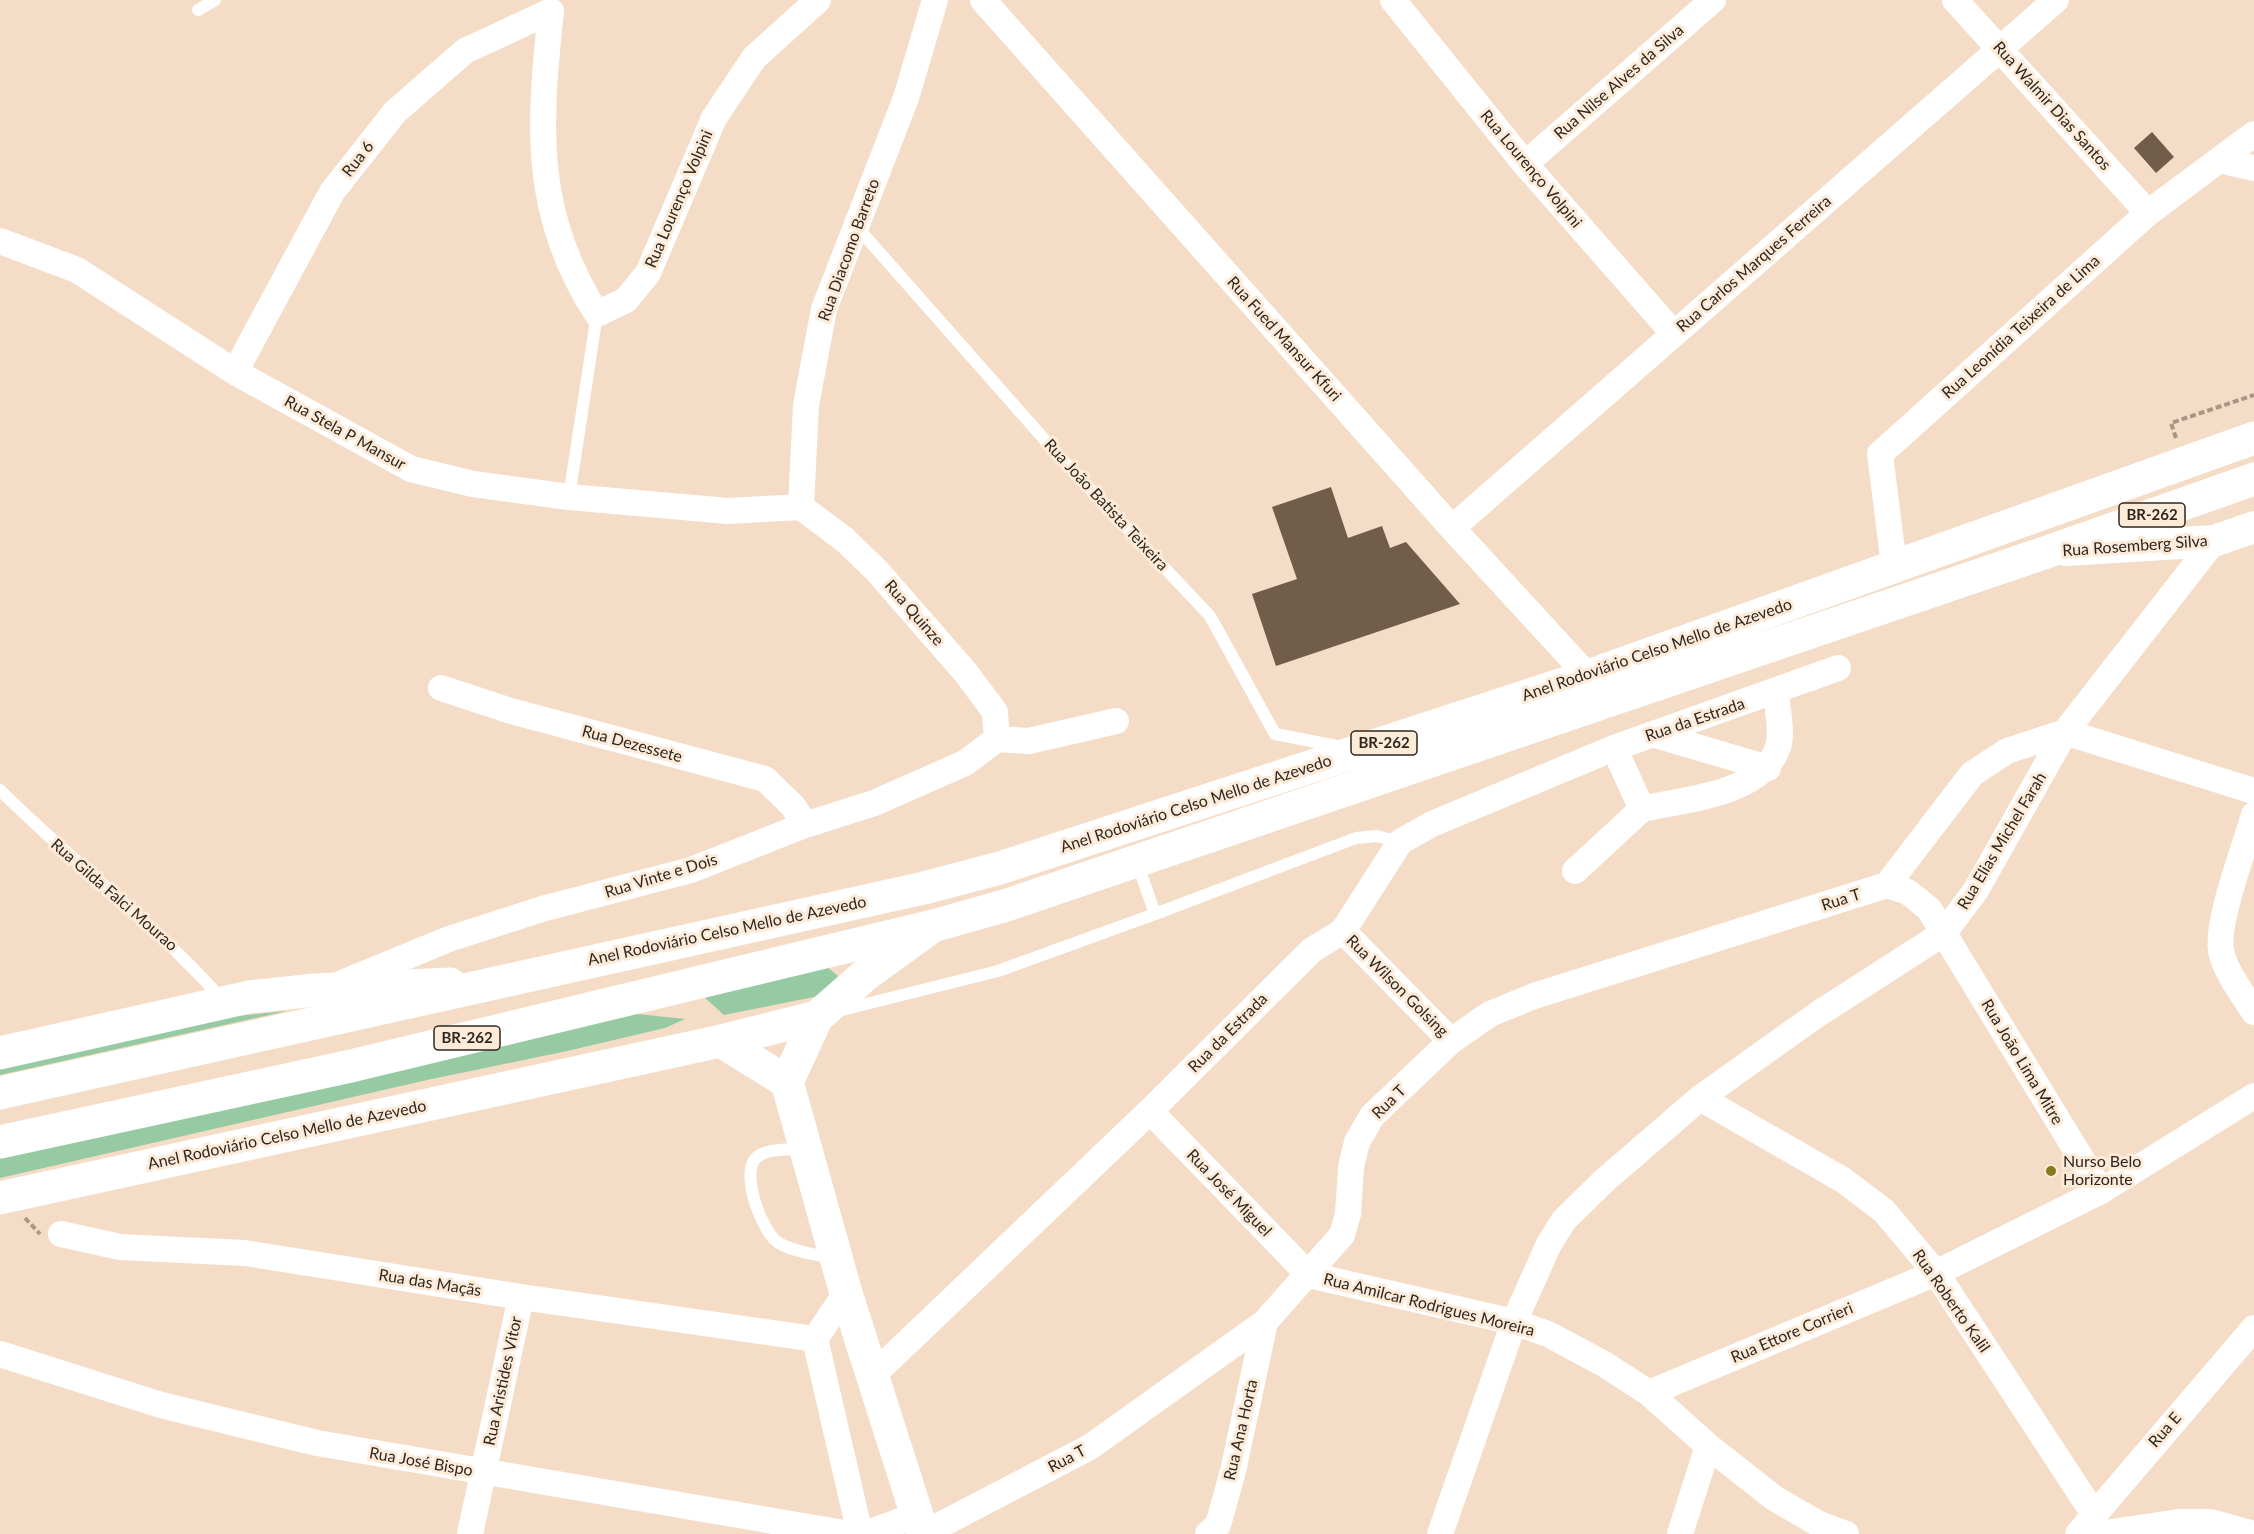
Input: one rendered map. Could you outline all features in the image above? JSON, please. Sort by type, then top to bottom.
[{"type":"main road","name":"Anel Rodoviário Celso Mello de Azevedo","points":[[0,1093],[924,888],[1000,868],[1588,676],[2254,438]]},
{"type":"main road","name":"Anel Rodoviário Celso Mello de Azevedo","points":[[0,1142],[355,1065],[933,926],[1007,905],[2050,551],[2254,479]]},
{"type":"main road","name":"Anel Rodoviário Celso Mello de Azevedo","points":[[4,1197],[721,1041],[817,1017],[864,976],[933,926]]},
{"type":"main road","name":"Anel Rodoviário Celso Mello de Azevedo","points":[[0,1053],[224,1002],[315,990],[495,982]]},
{"type":"main road","points":[[817,1017],[787,1082],[846,1293],[921,1528]]},
{"type":"main road","points":[[721,1041],[787,1082]]},
{"type":"street","name":"Rua Lourenço Volpini","points":[[597,314],[626,300],[648,273],[714,118],[754,58],[818,0]]},
{"type":"street","name":"Rua Diacomo Barreto","points":[[801,507],[806,405],[824,309],[906,98],[935,0]]},
{"type":"street","name":"Rua Fued Mansur Kfuri","points":[[983,0],[1452,528],[1588,676]]},
{"type":"street","name":"Rua Lourenço Volpini","points":[[1393,0],[1525,164],[1674,334]]},
{"type":"street","name":"Rua Nilse Alves da Silva","points":[[1525,164],[1713,0]]},
{"type":"street","name":"Rua Walmir Dias Santos","points":[[1955,0],[2148,213]]},
{"type":"street","name":"Rua Carlos Marques Ferreira","points":[[1452,528],[2056,0]]},
{"type":"street","points":[[542,5],[542,151],[556,232],[581,290],[597,314]]},
{"type":"street","name":"Rua 6","points":[[235,372],[332,192],[395,112],[465,51],[542,5]]},
{"type":"street","name":"Rua Leonídia Teixeira de Lima","points":[[1894,566],[1880,454],[2148,213],[2254,134]]},
{"type":"street","points":[[2219,160],[2254,168]]},
{"type":"street","name":"Rua Stela P Mansur","points":[[0,241],[77,270],[235,372],[411,469],[472,484],[569,497],[728,511],[801,507]]},
{"type":"street","name":"Rua Quinze","points":[[801,507],[844,540],[878,572],[966,673],[995,712],[997,739]]},
{"type":"street","name":"Rua Rosemberg Silva","points":[[2050,551],[2214,541],[2254,527]]},
{"type":"street","name":"Rua Elias Michel Farah","points":[[1440,1534],[1514,1322],[1549,1244],[1564,1220],[1605,1180],[1700,1098],[1818,1014],[1944,933],[1976,890],[2065,732],[2214,541]]},
{"type":"street","name":"Rua da Estrada","points":[[872,1376],[1150,1111],[1312,950],[1343,931],[1400,842],[1432,824],[1614,748],[1838,668]]},
{"type":"street","name":"Rua Dezessete","points":[[441,688],[511,711],[765,779],[793,806],[805,825]]},
{"type":"street","points":[[1575,871],[1642,809],[1744,785],[1768,768],[1779,745],[1776,692]]},
{"type":"street","points":[[997,739],[1029,741],[1116,721]]},
{"type":"street","points":[[1944,933],[1929,909],[1908,892],[1887,885],[1972,774],[2007,751],[2065,732],[2254,790]]},
{"type":"street","points":[[1652,734],[1768,768]]},
{"type":"street","name":"Rua Vinte e Dois","points":[[315,990],[345,983],[469,932],[542,909],[691,870],[805,825],[874,803],[965,763],[997,739]]},
{"type":"street","points":[[1614,748],[1642,809]]},
{"type":"street","points":[[2254,815],[2222,926],[2221,949],[2228,971],[2254,1012]]},
{"type":"street","name":"Rua T","points":[[921,1528],[1090,1448],[1265,1322],[1342,1235],[1348,1214],[1353,1158],[1357,1142],[1372,1116],[1451,1041],[1490,1014],[1534,996],[1887,885]]},
{"type":"street","name":"Rua Wilson Golsing","points":[[1343,931],[1451,1041]]},
{"type":"street","name":"Rua João Lima Mitre","points":[[1944,933],[2101,1191]]},
{"type":"street","name":"Rua Ettore Corrieri","points":[[1649,1393],[1936,1274],[2101,1191],[2254,1096]]},
{"type":"street","name":"Rua Roberto Kalil","points":[[1700,1098],[1859,1192],[1884,1211],[1936,1274],[2096,1524]]},
{"type":"street","name":"Rua José Miguel","points":[[1150,1111],[1309,1275]]},
{"type":"street","name":"Rua das Maçãs","points":[[61,1234],[120,1246],[245,1253],[521,1298],[815,1339]]},
{"type":"street","name":"Rua Amilcar Rodrigues Moreira","points":[[1309,1275],[1514,1322],[1567,1344],[1604,1364],[1649,1393],[1708,1446],[1774,1498],[1819,1524],[1846,1534]]},
{"type":"street","points":[[846,1293],[815,1339],[860,1534]]},
{"type":"street","name":"Rua Aristides Vitor","points":[[470,1534],[521,1298]]},
{"type":"street","name":"Rua Ana Horta","points":[[1219,1531],[1265,1322]]},
{"type":"street","name":"Rua E","points":[[2078,1534],[2096,1524],[2254,1328]]},
{"type":"street","name":"Rua José Bispo","points":[[0,1354],[161,1405],[317,1443],[850,1534]]},
{"type":"street","points":[[1680,1534],[1708,1446]]},
{"type":"street","points":[[2096,1524],[2211,1522],[2254,1534]]},
{"type":"street","points":[[866,1534],[921,1528]]},
{"type":"lane","points":[[198,10],[215,0]]},
{"type":"lane","name":"Rua João Batista Teixeira","points":[[857,227],[1052,448],[1210,616],[1275,734],[1360,751]]},
{"type":"lane","points":[[569,497],[597,314]]},
{"type":"lane","name":"Rua Gilda Falci Mourao","points":[[0,790],[38,828],[185,958],[224,1002]]},
{"type":"lane","points":[[817,1017],[998,970],[1356,838],[1377,836],[1400,842]]},
{"type":"lane","points":[[1137,861],[1155,914]]},
{"type":"lane","points":[[805,1148],[761,1154],[753,1160],[750,1170],[757,1212],[768,1235],[780,1244],[837,1260]]},
{"type":"path","points":[[2171,423],[2254,396]]},
{"type":"path","points":[[4,1197],[38,1234],[61,1234]]},
{"type":"green space","points":[[826,966],[838,976],[829,994],[724,1015],[704,997]]},
{"type":"green space","points":[[287,1011],[0,1075],[0,1064],[227,1017]]},
{"type":"green space","points":[[628,1013],[685,1019],[665,1028],[567,1051],[427,1080],[0,1178],[0,1155]]},
{"type":"building","points":[[2152,132],[2174,157],[2156,173],[2134,148]]},
{"type":"building","points":[[1331,487],[1348,538],[1382,526],[1390,548],[1406,542],[1460,604],[1276,666],[1252,594],[1297,579],[1272,507]]},
{"type":"place","name":"Nurso Belo Horizonte","points":[[2051,1171]]}]
